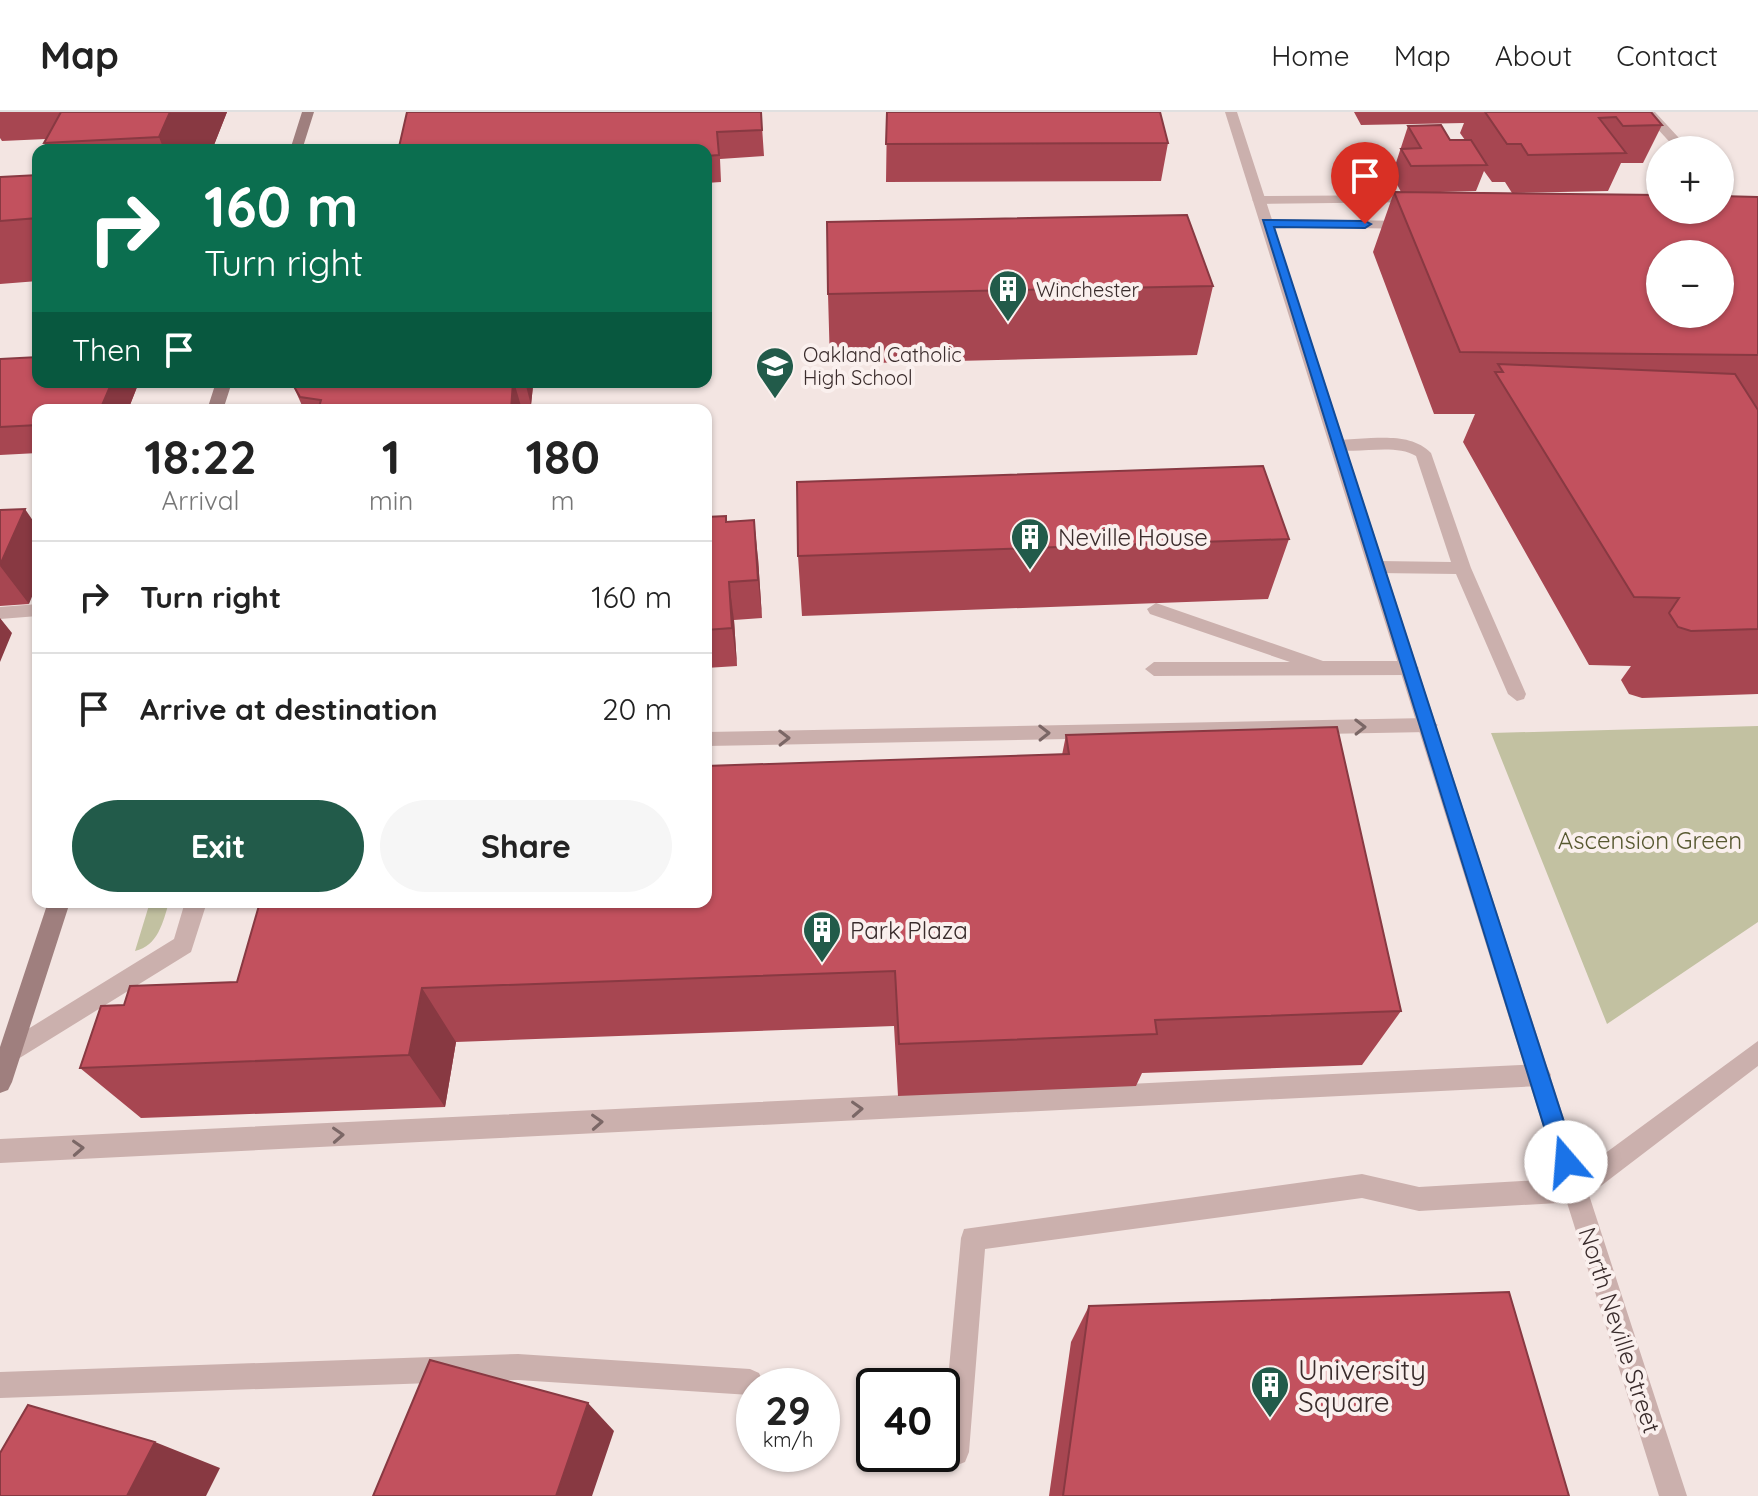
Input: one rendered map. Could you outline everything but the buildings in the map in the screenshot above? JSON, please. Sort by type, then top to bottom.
[{"type":"main road","points":[[298,144],[308,112]]},
{"type":"main road","points":[[0,1082],[57,908]]},
{"type":"street","name":"North Neville Street","points":[[1231,112],[1673,1496]]},
{"type":"street","points":[[1648,112],[1671,136]]},
{"type":"street","points":[[1259,200],[1423,199]]},
{"type":"street","points":[[1267,223],[1425,225]]},
{"type":"street","points":[[1338,445],[1394,443],[1415,447],[1423,453],[1462,568],[1517,694]]},
{"type":"street","points":[[1378,567],[1462,568]]},
{"type":"street","points":[[1156,609],[1330,668]]},
{"type":"street","points":[[0,613],[32,610]]},
{"type":"street","points":[[1154,669],[1410,668]]},
{"type":"street","points":[[712,739],[1428,725]]},
{"type":"street","points":[[10,1052],[183,945],[194,908]]},
{"type":"street","points":[[960,1393],[973,1238],[1362,1186],[1419,1199],[1576,1190],[1758,1052]]},
{"type":"street","points":[[0,1151],[1539,1075]]},
{"type":"street","points":[[0,1385],[518,1367],[736,1381]]},
{"type":"green space","name":"Ascension Green","points":[[1758,726],[1758,922],[1607,1024],[1491,733]]},
{"type":"green space","points":[[148,908],[167,908],[154,939],[135,951]]},
{"type":"place","name":"Winchester","points":[[1008,323]]},
{"type":"place","name":"Oakland Catholic High School","points":[[775,400]]},
{"type":"place","name":"Neville House","points":[[1030,571]]},
{"type":"place","name":"Park Plaza","points":[[822,964]]},
{"type":"place","name":"University Square","points":[[1270,1419]]},
{"type":"route","points":[[1365,224],[1267,223],[1566,1162]]}]
